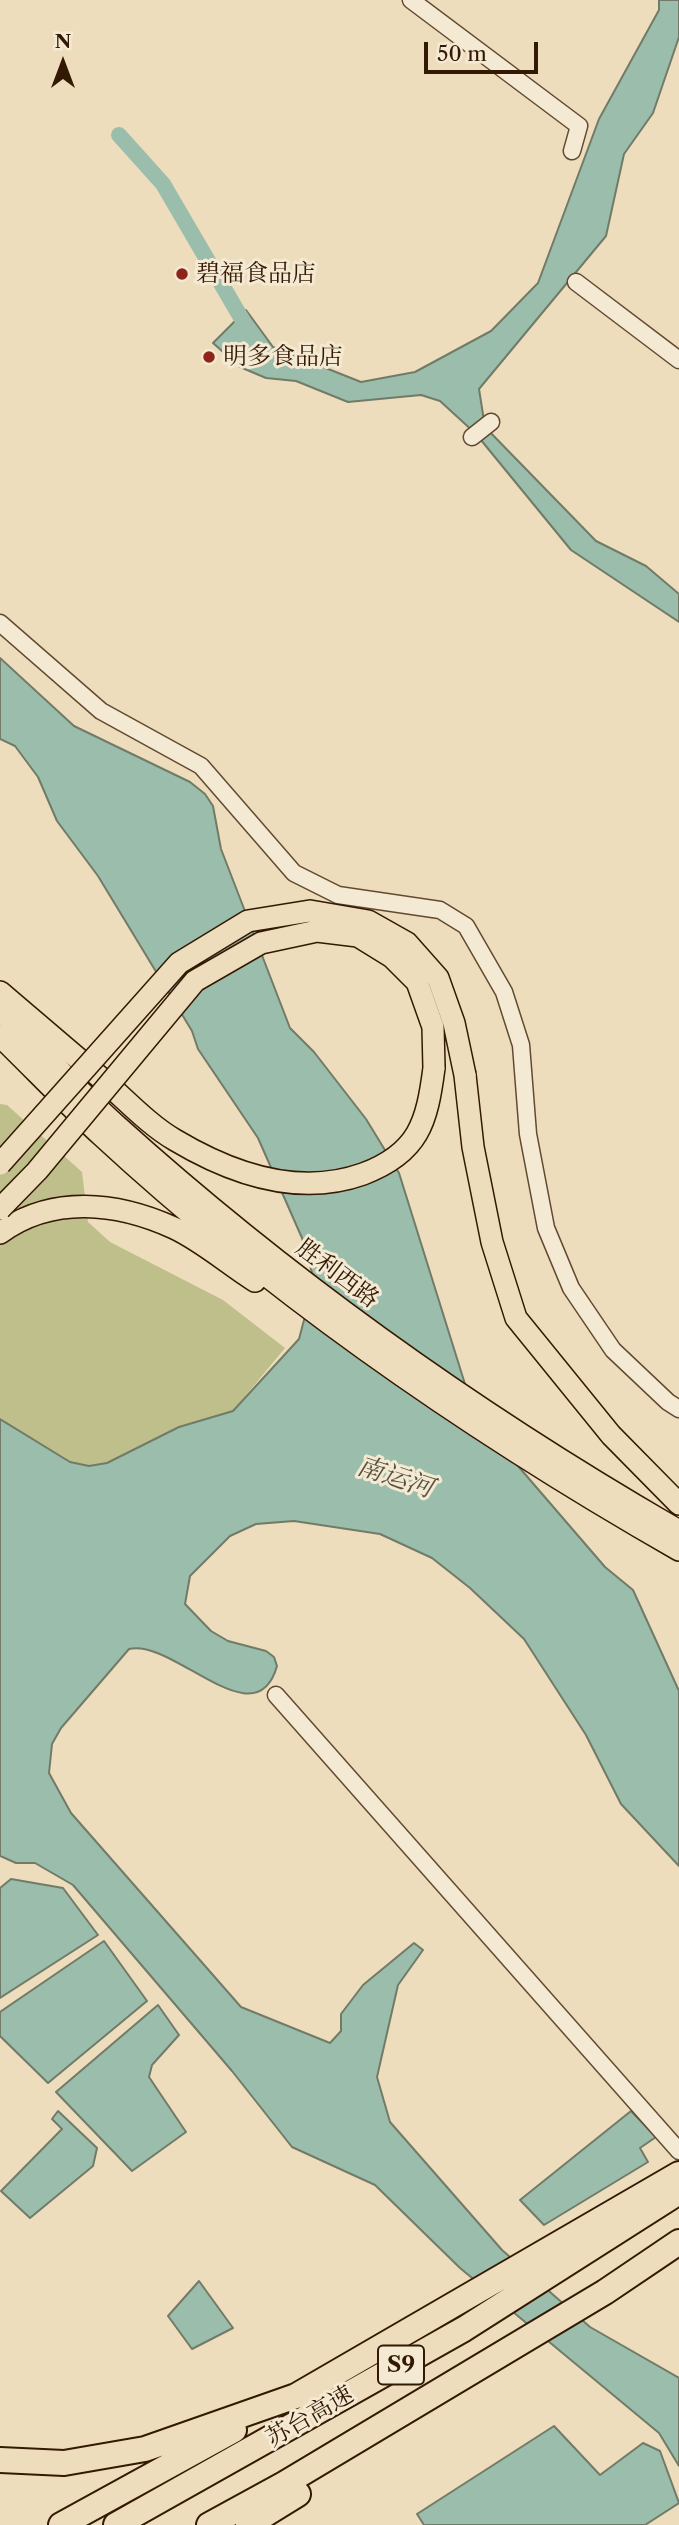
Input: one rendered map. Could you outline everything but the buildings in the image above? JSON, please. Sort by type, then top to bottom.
[{"type":"highway","points":[[61,2525],[296,2396],[679,2174]]},
{"type":"highway","name":"苏台高速","points":[[116,2525],[464,2329],[679,2192]]},
{"type":"highway","name":"苏台高速","points":[[209,2525],[284,2484],[605,2292],[679,2242]]},
{"type":"highway","points":[[248,2525],[605,2292]]},
{"type":"highway","points":[[0,2460],[64,2463],[145,2449],[296,2396]]},
{"type":"main road","points":[[0,1164],[179,963],[248,921],[310,911],[368,921],[407,943],[438,978],[454,1023],[465,1074],[473,1147],[492,1242],[516,1318],[611,1435],[679,1504]]},
{"type":"main road","points":[[0,992],[174,1140],[247,1175],[298,1185],[348,1180],[383,1167],[417,1139],[430,1101],[434,1068],[433,1027],[417,982],[392,957],[358,936],[317,931],[261,943],[195,981],[37,1171],[0,1209]]},
{"type":"main road","name":"胜利西路","points":[[0,1010],[116,1125],[257,1246],[414,1365],[579,1473],[679,1531]]},
{"type":"main road","name":"胜利西路","points":[[0,1035],[102,1137],[245,1259],[406,1380],[574,1490],[679,1550]]},
{"type":"main road","points":[[0,1233],[16,1222],[68,1205],[121,1209],[175,1228],[406,1380]]},
{"type":"street","points":[[411,0],[579,126],[572,151]]},
{"type":"street","points":[[576,282],[679,360]]},
{"type":"street","points":[[472,437],[491,422]]},
{"type":"street","points":[[0,623],[101,711],[201,766],[294,873],[338,895],[440,910],[466,926],[504,992],[521,1045],[527,1134],[546,1227],[571,1287],[613,1350],[668,1402],[679,1409]]},
{"type":"street","points":[[276,1695],[679,2151]]},
{"type":"green space","points":[[0,1104],[7,1105],[82,1172],[88,1222],[110,1242],[223,1300],[285,1348],[233,1411],[179,1427],[107,1463],[89,1466],[70,1462],[0,1419]]},
{"type":"water","points":[[659,0],[679,0],[679,37],[653,113],[624,154],[606,236],[479,389],[485,427],[596,541],[646,566],[679,594],[679,622],[571,550],[476,434],[440,401],[421,395],[348,402],[296,381],[266,378],[240,367],[213,343],[246,310],[273,347],[361,382],[415,372],[491,331],[538,283],[599,119],[659,10]]},
{"type":"water","name":"南运河","points":[[0,658],[74,726],[190,782],[205,794],[213,806],[221,849],[290,1028],[314,1052],[366,1119],[399,1173],[475,1416],[605,1567],[633,1590],[679,1691],[679,1866],[621,1804],[586,1735],[524,1639],[470,1588],[432,1558],[380,1534],[294,1521],[256,1524],[230,1536],[190,1576],[185,1604],[211,1631],[228,1641],[266,1651],[274,1657],[277,1666],[266,1686],[251,1693],[233,1691],[168,1658],[147,1650],[129,1649],[61,1728],[52,1744],[49,1773],[71,1813],[241,2007],[330,2043],[341,2031],[341,2014],[363,1985],[414,1943],[423,1950],[398,1985],[377,2077],[390,2122],[502,2250],[590,2327],[679,2378],[679,2466],[659,2433],[460,2268],[375,2185],[292,2147],[232,2071],[73,1885],[35,1863],[16,1863],[0,1856],[0,1419],[70,1462],[89,1466],[107,1463],[179,1427],[233,1411],[299,1339],[313,1286],[313,1276],[302,1238],[258,1138],[198,1049],[192,1031],[98,876],[57,821],[38,777],[15,746],[0,739]]},
{"type":"water","points":[[11,1879],[63,1888],[98,1935],[0,1998],[0,1888]]},
{"type":"water","points":[[104,1941],[147,2001],[48,2083],[0,2036],[0,2012]]},
{"type":"water","points":[[158,2005],[179,2035],[152,2065],[149,2077],[186,2132],[132,2171],[56,2092]]},
{"type":"water","points":[[58,2111],[97,2148],[93,2166],[30,2218],[1,2191],[62,2129],[52,2119]]},
{"type":"water","points":[[631,2111],[656,2137],[640,2148],[648,2162],[544,2225],[520,2200]]},
{"type":"water","points":[[199,2281],[233,2328],[192,2349],[168,2316]]},
{"type":"water","points":[[554,2426],[600,2475],[643,2443],[660,2451],[679,2503],[645,2525],[424,2525],[417,2514]]},
{"type":"waterway","points":[[119,135],[163,184],[250,333]]},
{"type":"place","name":"碧福食品店","points":[[182,274]]},
{"type":"place","name":"明多食品店","points":[[209,357]]}]
